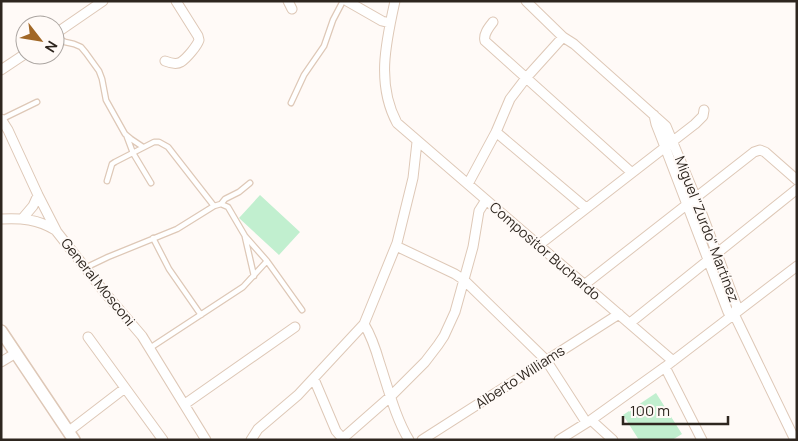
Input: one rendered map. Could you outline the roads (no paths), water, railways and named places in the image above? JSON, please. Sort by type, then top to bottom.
[{"type":"street","points":[[165,61],[169,63],[180,62],[199,40],[176,1]]},
{"type":"street","points":[[347,1],[382,21],[390,23]]},
{"type":"street","name":"Compositor Buchardo","points":[[395,1],[384,68],[387,100],[397,123],[673,361]]},
{"type":"street","name":"Miguel \"Zurdo\" Martínez","points":[[526,1],[563,37],[574,44],[654,114],[665,124],[696,198],[737,307],[734,314],[728,312],[656,124],[654,114]]},
{"type":"street","points":[[65,28],[99,2]]},
{"type":"street","points":[[493,22],[485,34],[485,41],[631,172]]},
{"type":"street","points":[[468,184],[496,132],[510,99],[563,37]]},
{"type":"street","points":[[1,70],[15,61]]},
{"type":"street","points":[[539,245],[695,124],[702,116],[704,110]]},
{"type":"street","name":"General Mosconi","points":[[2,119],[57,232],[142,336],[206,440]]},
{"type":"street","points":[[496,132],[586,208]]},
{"type":"street","points":[[251,440],[258,429],[298,395],[364,324],[396,246],[413,178],[417,142]]},
{"type":"street","points":[[584,285],[754,152],[760,150],[765,152],[797,180]]},
{"type":"street","points":[[630,323],[797,189]]},
{"type":"street","points":[[22,219],[38,195]]},
{"type":"street","points":[[314,379],[336,431],[342,439],[391,396],[425,362],[444,336],[454,312],[473,247],[479,211],[486,200]]},
{"type":"street","points":[[1,219],[22,219],[41,222],[57,232]]},
{"type":"street","points":[[396,246],[464,280],[546,360],[588,421],[613,440]]},
{"type":"street","points":[[558,440],[665,367],[797,266]]},
{"type":"street","name":"Alberto Williams","points":[[422,440],[619,314]]},
{"type":"street","points":[[734,314],[795,440]]},
{"type":"street","points":[[364,324],[371,335],[391,396],[409,440]]},
{"type":"street","points":[[185,404],[295,326]]},
{"type":"street","points":[[1,331],[72,435],[125,388]]},
{"type":"street","points":[[88,337],[163,440]]},
{"type":"street","points":[[1,362],[16,353]]},
{"type":"street","points":[[665,367],[702,440]]},
{"type":"lane","points":[[291,103],[304,74],[324,46],[333,20],[343,1]]},
{"type":"lane","points":[[65,42],[81,47],[99,71],[106,100],[133,153],[151,183]]},
{"type":"lane","points":[[2,119],[37,102]]},
{"type":"lane","points":[[125,134],[143,147]]},
{"type":"lane","points":[[107,181],[112,164],[143,147],[157,142],[168,147],[214,206]]},
{"type":"lane","points":[[86,268],[177,229],[214,206],[221,204],[225,199],[239,192],[250,183]]},
{"type":"lane","points":[[221,204],[228,207],[245,236],[267,262],[302,310]]},
{"type":"lane","points":[[245,236],[254,276]]},
{"type":"lane","points":[[154,238],[169,269],[201,315]]},
{"type":"lane","points":[[150,348],[243,287],[267,262]]}]
